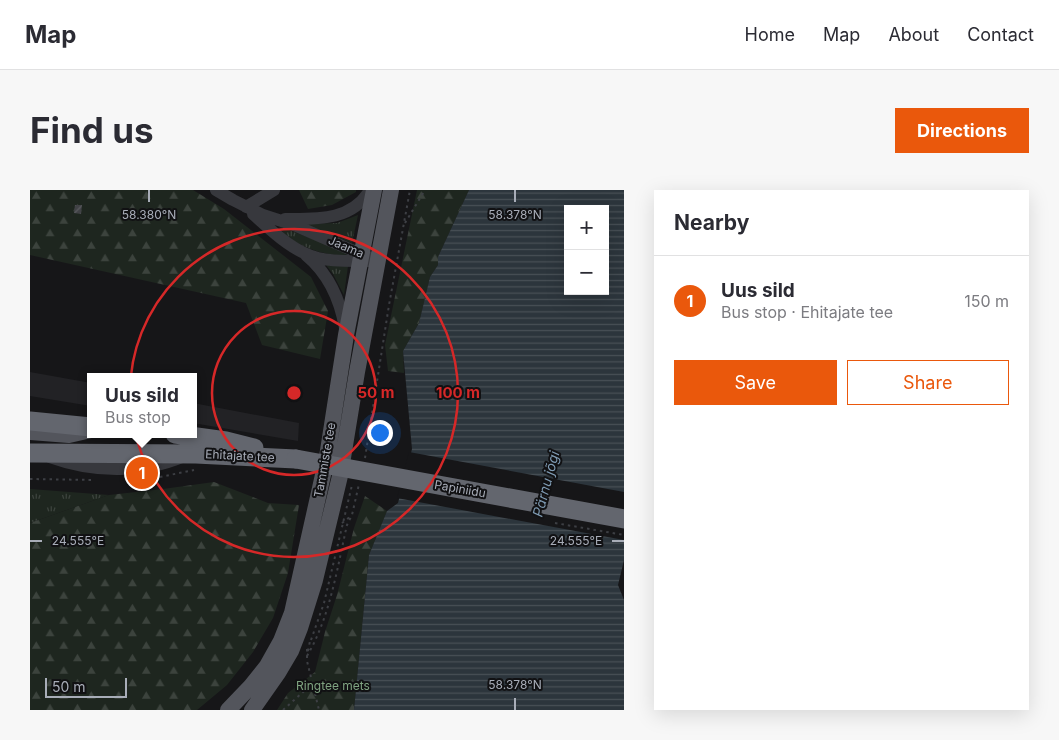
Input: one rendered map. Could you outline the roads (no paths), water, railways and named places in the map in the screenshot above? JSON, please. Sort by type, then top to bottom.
[{"type":"highway","points":[[30,421],[87,428]]},
{"type":"highway","name":"Ehitajate tee","points":[[197,437],[226,441],[296,459]]},
{"type":"highway","name":"Ehitajate tee","points":[[34,453],[188,454],[296,459]]},
{"type":"highway","name":"Papiniidu","points":[[296,459],[624,519]]},
{"type":"main road","name":"Tammiste tee","points":[[228,710],[267,666],[281,641],[292,613],[327,457],[346,335],[374,190]]},
{"type":"main road","name":"Tammiste tee","points":[[246,710],[256,704],[278,673],[291,650],[315,580],[340,476],[377,261],[392,190]]},
{"type":"main road","points":[[30,432],[69,435],[87,430]]},
{"type":"street","name":"Jaama","points":[[216,190],[246,208],[360,257],[377,261]]},
{"type":"street","points":[[246,208],[274,190]]},
{"type":"street","name":"Jaama","points":[[274,219],[317,219],[337,216],[361,203],[370,190]]},
{"type":"street","name":"Jaama","points":[[246,208],[267,227],[304,253],[318,266],[335,292],[342,311],[346,335]]},
{"type":"street","name":"Jaama","points":[[304,253],[328,259],[360,257]]},
{"type":"water","name":"Pärnu jõgi","points":[[469,190],[624,190],[624,560],[618,585],[624,600],[624,710],[354,710],[369,555],[387,511],[398,503],[412,449],[403,351],[419,323],[430,277],[438,265],[438,257]]},
{"type":"place","name":"Uus sild","points":[[142,473]]},
{"type":"park label","name":"Ringtee mets","points":[[333,686]]}]
